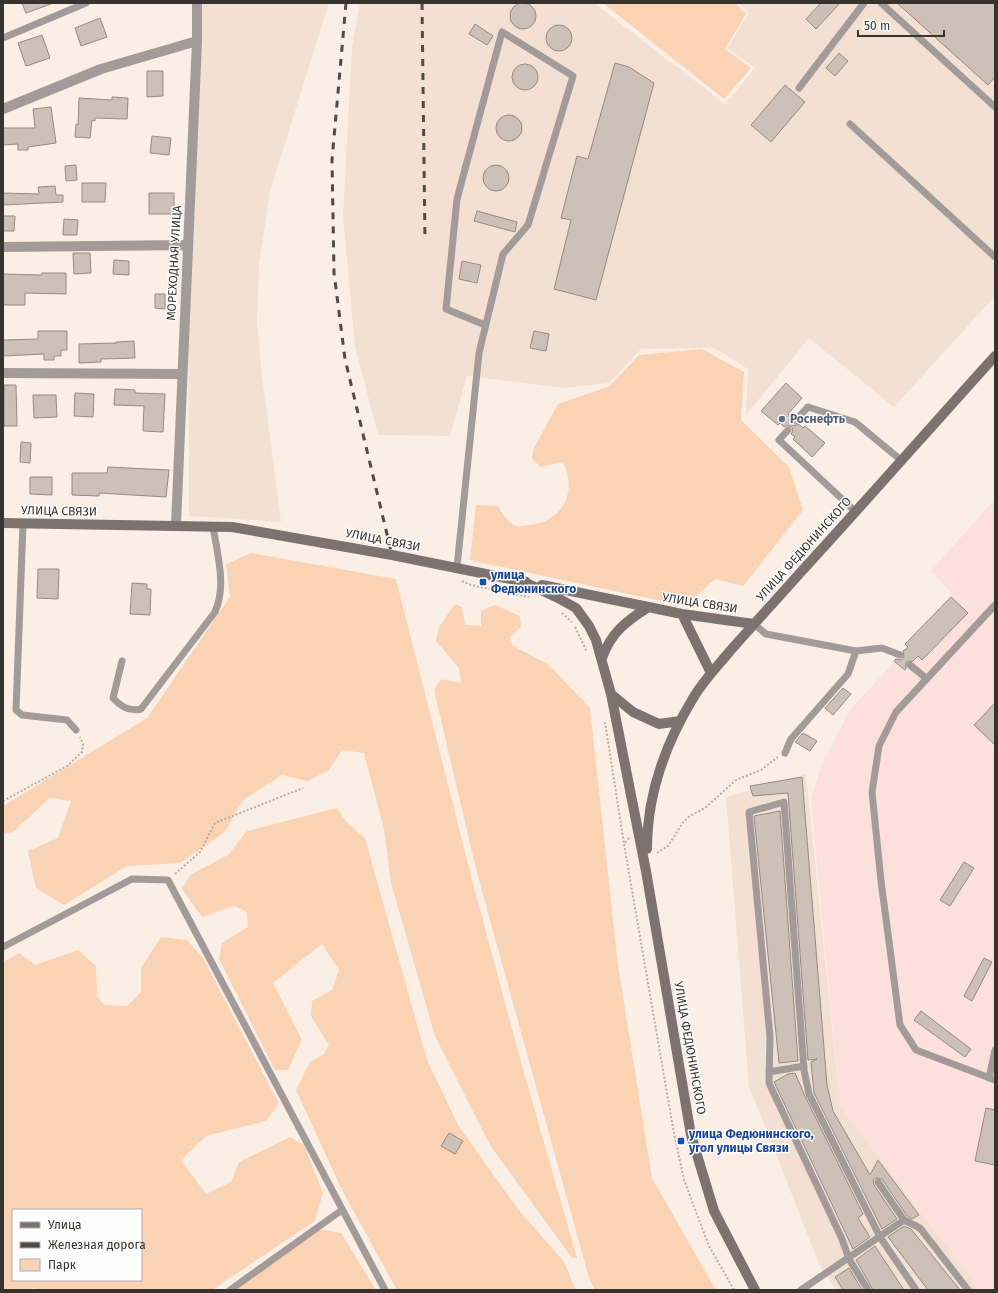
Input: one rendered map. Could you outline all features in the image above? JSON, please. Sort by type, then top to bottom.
[{"type":"main road","name":"УЛИЦА ФЕДЮНИНСКОГО","points":[[646,871],[647,823],[653,793],[666,753],[692,698],[711,673],[754,624],[995,356]]},
{"type":"main road","name":"УЛИЦА СВЯЗИ","points":[[3,523],[232,527],[292,536],[520,580],[647,608],[754,624]]},
{"type":"main road","name":"УЛИЦА ФЕДЮНИНСКОГО","points":[[520,580],[576,608],[591,630],[602,658],[611,694],[638,828],[691,1135],[714,1211],[755,1290]]},
{"type":"main road","points":[[602,658],[608,643],[616,631],[630,619],[647,608]]},
{"type":"main road","points":[[682,614],[711,673]]},
{"type":"main road","points":[[611,694],[633,712],[659,724],[680,721]]},
{"type":"street","name":"МОРЕХОДНАЯ УЛИЦА","points":[[176,525],[197,41],[197,3]]},
{"type":"street","points":[[3,109],[101,69],[197,41]]},
{"type":"street","points":[[3,247],[188,245]]},
{"type":"street","points":[[3,373],[182,374]]},
{"type":"lane","points":[[3,38],[86,3]]},
{"type":"lane","points":[[799,88],[864,3]]},
{"type":"lane","points":[[881,3],[994,104]]},
{"type":"lane","points":[[457,568],[479,353],[485,325],[503,254],[528,225],[573,76],[502,32],[457,199],[446,309],[485,325]]},
{"type":"lane","points":[[850,124],[995,257]]},
{"type":"lane","points":[[795,421],[808,407],[855,422],[902,460]]},
{"type":"lane","points":[[788,430],[779,440],[856,512]]},
{"type":"lane","points":[[23,524],[16,710],[22,715],[67,720],[76,730]]},
{"type":"lane","points":[[122,661],[113,698],[119,705],[133,711],[141,709],[215,612],[220,600],[222,588],[214,526]]},
{"type":"lane","points":[[995,605],[896,712],[879,746],[872,792],[881,881],[900,1025],[916,1050],[992,1079],[995,1050]]},
{"type":"lane","points":[[754,624],[766,634],[856,651],[882,648],[900,655]]},
{"type":"lane","points":[[785,753],[791,739],[848,674],[856,651]]},
{"type":"lane","points":[[910,665],[926,679]]},
{"type":"lane","points":[[868,1290],[849,1259],[842,1239],[769,1083],[770,1037],[749,812],[784,802],[804,1066],[809,1094],[821,1122],[880,1237],[916,1290]]},
{"type":"lane","points":[[3,947],[132,879],[168,880],[385,1290]]},
{"type":"lane","points":[[769,1072],[804,1066]]},
{"type":"lane","points":[[878,1182],[904,1220],[920,1228],[968,1290]]},
{"type":"lane","points":[[230,1290],[342,1210]]},
{"type":"lane","points":[[801,1290],[849,1259],[904,1220]]},
{"type":"path","points":[[460,580],[471,585],[531,597]]},
{"type":"path","points":[[558,610],[572,622],[582,637],[588,654]]},
{"type":"path","points":[[604,720],[624,844],[672,1120],[684,1180],[709,1246],[734,1290]]},
{"type":"path","points":[[3,801],[67,766],[82,752],[83,744],[76,730]]},
{"type":"path","points":[[647,856],[659,852],[668,846],[684,820],[705,808],[736,780],[761,770],[771,761],[785,753]]},
{"type":"path","points":[[168,880],[200,852],[215,823],[304,788]]},
{"type":"path","points":[[624,844],[638,828]]},
{"type":"shaded area","points":[[198,3],[329,3],[270,191],[259,264],[257,322],[262,377],[281,522],[189,516],[188,245]]},
{"type":"shaded area","points":[[360,3],[594,3],[725,104],[755,68],[727,48],[749,13],[739,3],[995,3],[995,296],[894,407],[809,338],[746,415],[748,369],[714,348],[641,349],[609,383],[565,388],[467,376],[450,436],[378,435],[355,346],[343,216],[352,48]]},
{"type":"shaded area","points":[[995,499],[995,1290],[980,1290],[840,1106],[811,799],[822,764],[850,710],[908,647],[905,644],[951,597],[949,590],[931,571]]},
{"type":"shaded area","points":[[806,774],[840,1106],[980,1290],[836,1290],[820,1266],[749,1086],[726,797]]},
{"type":"green space","points":[[603,3],[735,3],[746,14],[725,49],[751,68],[724,99]]},
{"type":"green space","points":[[702,349],[744,372],[741,420],[789,467],[803,510],[743,586],[715,579],[685,606],[470,560],[476,505],[498,506],[509,521],[514,525],[521,526],[541,523],[551,518],[559,511],[564,503],[568,494],[569,484],[563,462],[541,467],[532,459],[533,450],[558,404],[610,386],[639,355]]},
{"type":"green space","points":[[251,553],[396,579],[470,872],[519,1055],[577,1258],[572,1258],[490,1145],[435,1036],[391,883],[384,829],[364,753],[342,750],[329,770],[308,781],[282,775],[243,800],[225,832],[180,863],[127,866],[64,905],[36,888],[28,851],[58,838],[71,801],[50,798],[13,832],[3,834],[3,806],[147,718],[230,597],[226,564]]},
{"type":"green space","points":[[455,604],[462,607],[465,625],[481,626],[481,611],[495,605],[520,616],[521,627],[510,637],[513,646],[548,664],[590,708],[618,965],[652,1178],[716,1290],[595,1290],[589,1278],[477,873],[434,690],[441,679],[461,683],[459,668],[436,641],[439,627]]},
{"type":"green space","points":[[337,808],[347,823],[365,838],[427,1060],[458,1125],[517,1208],[564,1262],[576,1290],[397,1290],[342,1190],[296,1090],[310,1062],[324,1054],[329,1045],[311,1016],[312,1001],[332,990],[339,970],[322,944],[273,983],[302,1040],[288,1070],[275,1070],[219,959],[222,943],[248,927],[247,912],[234,906],[202,917],[182,889],[190,875],[228,855],[247,831]]},
{"type":"green space","points":[[161,937],[187,940],[203,958],[279,1104],[266,1121],[206,1136],[181,1160],[206,1194],[231,1182],[239,1162],[290,1137],[304,1145],[323,1193],[315,1221],[212,1290],[40,1290],[34,1288],[30,1290],[3,1290],[3,962],[19,953],[35,965],[78,950],[96,966],[97,996],[104,1005],[127,1006],[141,992],[141,968]]},
{"type":"green space","points":[[318,1229],[341,1233],[376,1290],[235,1290]]},
{"type":"building","points":[[22,3],[51,3],[51,4],[26,13]]},
{"type":"building","points":[[523,3],[532,7],[536,16],[532,25],[523,29],[514,25],[510,16],[514,7]]},
{"type":"building","points":[[821,3],[840,3],[816,29],[806,19]]},
{"type":"building","points":[[897,3],[995,3],[995,77],[988,85]]},
{"type":"building","points":[[100,18],[107,37],[81,46],[75,28]]},
{"type":"building","points":[[475,24],[493,36],[487,45],[469,34]]},
{"type":"building","points":[[559,25],[568,29],[572,38],[568,47],[559,51],[550,47],[546,38],[550,29]]},
{"type":"building","points":[[42,35],[50,58],[26,66],[18,43]]},
{"type":"building","points":[[839,53],[848,61],[835,76],[826,68]]},
{"type":"building","points":[[615,63],[629,67],[654,83],[596,300],[554,289],[571,220],[561,218],[577,156],[588,159]]},
{"type":"building","points":[[525,64],[534,68],[538,77],[534,86],[525,90],[516,86],[512,77],[516,68]]},
{"type":"building","points":[[147,71],[163,71],[163,96],[147,97]]},
{"type":"building","points":[[785,85],[805,102],[771,142],[751,125]]},
{"type":"building","points":[[112,97],[128,98],[127,119],[95,118],[95,121],[92,120],[90,138],[75,137],[76,124],[78,125],[79,98],[112,100]]},
{"type":"building","points":[[51,107],[56,143],[28,147],[28,150],[18,150],[18,144],[3,145],[3,128],[35,128],[33,109]]},
{"type":"building","points":[[509,115],[518,119],[522,128],[518,137],[509,141],[500,137],[496,128],[500,119]]},
{"type":"building","points":[[152,136],[171,138],[169,155],[150,153]]},
{"type":"building","points":[[76,165],[77,180],[66,181],[65,166]]},
{"type":"building","points":[[496,165],[505,169],[509,178],[505,187],[496,191],[487,187],[483,178],[487,169]]},
{"type":"building","points":[[82,183],[106,183],[105,202],[82,202]]},
{"type":"building","points":[[55,186],[56,195],[63,195],[63,202],[3,205],[3,193],[39,194],[38,187]]},
{"type":"building","points":[[149,193],[174,193],[174,214],[149,214]]},
{"type":"building","points":[[477,211],[517,222],[515,232],[474,221]]},
{"type":"building","points":[[3,216],[15,216],[14,231],[3,231]]},
{"type":"building","points":[[64,219],[78,220],[77,235],[63,235]]},
{"type":"building","points":[[73,253],[90,253],[91,273],[74,274]]},
{"type":"building","points":[[114,260],[129,261],[129,275],[113,274]]},
{"type":"building","points":[[462,261],[481,265],[477,283],[459,279]]},
{"type":"building","points":[[42,273],[66,273],[66,294],[25,293],[25,305],[3,305],[3,274],[42,275]]},
{"type":"building","points":[[155,294],[165,294],[165,309],[155,308]]},
{"type":"building","points":[[38,331],[67,331],[67,350],[61,350],[61,356],[54,356],[54,360],[44,360],[44,354],[3,356],[3,340],[38,339]]},
{"type":"building","points":[[534,331],[549,334],[546,351],[530,348]]},
{"type":"building","points":[[134,341],[135,358],[101,359],[101,362],[79,363],[79,344]]},
{"type":"building","name":"Роснефть","points":[[786,383],[802,398],[788,414],[791,418],[791,424],[794,426],[799,424],[803,428],[805,426],[825,443],[812,457],[793,439],[795,437],[791,434],[793,431],[792,427],[787,425],[784,427],[780,423],[778,425],[761,411]]},
{"type":"building","points":[[4,385],[16,385],[17,426],[4,426]]},
{"type":"building","points":[[115,389],[135,390],[135,393],[165,394],[163,432],[143,431],[144,406],[114,405]]},
{"type":"building","points":[[75,393],[94,394],[93,417],[74,416]]},
{"type":"building","points":[[33,395],[56,395],[57,417],[34,418]]},
{"type":"building","points":[[21,442],[31,443],[30,463],[20,462]]},
{"type":"building","points":[[108,467],[169,470],[166,497],[99,493],[99,496],[72,495],[72,473],[107,473]]},
{"type":"building","points":[[30,477],[52,477],[52,495],[30,494]]},
{"type":"building","points":[[38,569],[59,569],[58,599],[37,598]]},
{"type":"building","points":[[132,583],[147,584],[147,589],[151,589],[150,615],[130,614]]},
{"type":"building","points":[[951,597],[968,613],[922,660],[918,656],[913,661],[906,662],[905,670],[894,661],[896,659],[901,660],[904,657],[903,651],[908,647],[905,644]]},
{"type":"building","points":[[843,688],[851,694],[833,715],[825,708]]},
{"type":"building","points":[[995,703],[995,745],[974,725]]},
{"type":"building","points":[[803,733],[817,741],[810,751],[795,742]]},
{"type":"building","points":[[802,777],[827,1085],[833,1111],[870,1175],[878,1160],[919,1215],[912,1219],[907,1216],[882,1179],[876,1178],[873,1180],[874,1185],[897,1219],[882,1229],[814,1093],[811,1062],[817,1059],[808,1060],[788,793],[753,796],[750,786]]},
{"type":"building","points":[[780,811],[798,1061],[779,1063],[754,816]]},
{"type":"building","points":[[964,862],[974,868],[950,906],[940,900]]},
{"type":"building","points":[[984,958],[992,962],[972,1001],[964,996]]},
{"type":"building","points":[[921,1011],[971,1049],[965,1057],[914,1020]]},
{"type":"building","points":[[795,1073],[863,1214],[858,1218],[870,1237],[853,1249],[774,1082],[788,1074]]},
{"type":"building","points":[[986,1108],[995,1110],[995,1165],[975,1161]]},
{"type":"building","points":[[449,1133],[463,1141],[455,1154],[441,1146]]},
{"type":"building","points":[[904,1226],[911,1229],[960,1290],[928,1290],[888,1237]]},
{"type":"building","points":[[875,1246],[904,1290],[873,1290],[856,1260]]},
{"type":"building","points":[[849,1268],[862,1290],[843,1290],[835,1277]]},
{"type":"railway","points":[[346,3],[332,160],[334,273],[345,359],[392,555]]},
{"type":"railway","points":[[422,3],[425,241]]},
{"type":"place","name":"Роснефть","points":[[782,419]]},
{"type":"place","name":"улица Федюнинского","points":[[483,582]]},
{"type":"place","name":"улица Федюнинского, угол улицы Связи","points":[[681,1141]]}]
